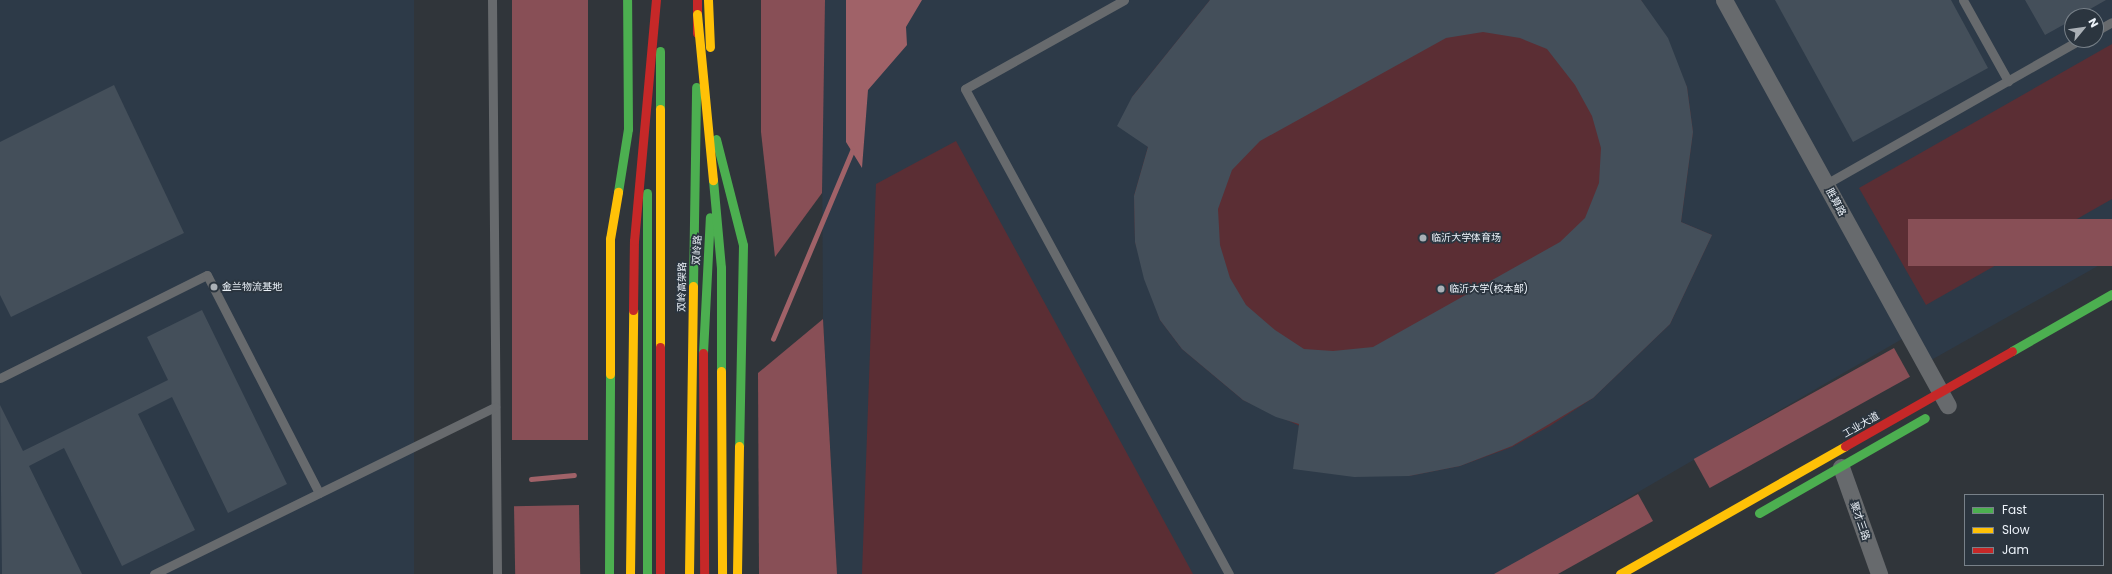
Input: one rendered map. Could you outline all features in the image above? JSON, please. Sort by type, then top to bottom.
[{"type":"main road","points":[[609,574],[610,239],[628,129],[627,0]]},
{"type":"main road","points":[[646,0],[647,574]]},
{"type":"main road","points":[[630,574],[634,241],[656,0]]},
{"type":"main road","points":[[660,0],[660,574]]},
{"type":"main road","name":"双岭高架路","points":[[689,574],[697,0]]},
{"type":"main road","name":"双岭路","points":[[704,574],[703,310],[716,139],[708,0]]},
{"type":"main road","points":[[697,14],[721,268],[722,574]]},
{"type":"main road","points":[[716,139],[743,245],[737,574]]},
{"type":"main road","points":[[610,337],[647,266]]},
{"type":"main road","name":"工业大道","points":[[1752,517],[1842,467],[1945,403],[2112,294]]},
{"type":"main road","name":"工业大道","points":[[1620,574],[1945,403]]},
{"type":"street","name":"胜算路","points":[[1724,0],[1945,403]]},
{"type":"street","name":"聚才三路","points":[[1842,467],[1879,574]]},
{"type":"lane","points":[[492,0],[496,574]]},
{"type":"lane","points":[[1124,0],[965,89],[1229,574]]},
{"type":"lane","points":[[1963,0],[2008,81]]},
{"type":"lane","points":[[1826,184],[2066,48]]},
{"type":"lane","points":[[0,378],[207,275],[319,493]]},
{"type":"lane","points":[[154,574],[495,407]]},
{"type":"shaded area","name":"金兰物流基地","points":[[0,0],[414,0],[414,574],[0,574]]},
{"type":"shaded area","points":[[512,0],[588,0],[588,440],[512,440]]},
{"type":"shaded area","points":[[761,0],[825,0],[822,193],[775,257],[761,132]]},
{"type":"shaded area","name":"临沂大学(校本部)","points":[[825,0],[2112,0],[2112,258],[1926,363],[1909,335],[1497,574],[837,574],[823,319],[822,143]]},
{"type":"shaded area","points":[[846,0],[922,0],[906,27],[907,45],[868,90],[862,168],[846,142]]},
{"type":"shaded area","name":"临沂大学体育场","points":[[1210,0],[1641,0],[1687,87],[1693,132],[1681,222],[1712,235],[1670,324],[1593,398],[1550,426],[1512,447],[1460,466],[1409,476],[1243,400],[1182,349],[1160,320],[1135,242],[1134,196],[1148,147],[1132,97]]},
{"type":"shaded area","points":[[2112,44],[2112,199],[1926,305],[1859,188]]},
{"type":"shaded area","points":[[956,141],[1193,574],[862,574],[876,184]]},
{"type":"shaded area","points":[[1908,219],[2112,219],[2112,266],[1908,266]]},
{"type":"shaded area","points":[[823,319],[837,574],[759,574],[758,373]]},
{"type":"shaded area","points":[[1894,348],[1910,377],[1710,488],[1694,459]]},
{"type":"shaded area","points":[[1638,494],[1653,521],[1558,574],[1494,574]]},
{"type":"shaded area","points":[[579,505],[580,574],[515,574],[514,506]]},
{"type":"building","name":"临沂大学体育场","points":[[1210,0],[1641,0],[1668,38],[1687,87],[1693,132],[1681,222],[1712,235],[1670,324],[1593,398],[1512,446],[1460,466],[1409,476],[1354,477],[1293,469],[1299,424],[1276,417],[1243,400],[1182,349],[1160,320],[1144,279],[1135,242],[1134,196],[1148,147],[1117,126],[1132,97]],"holes":[[[1483,32],[1520,38],[1547,49],[1575,85],[1592,116],[1601,148],[1599,183],[1585,218],[1560,242],[1373,347],[1333,351],[1304,349],[1275,330],[1246,305],[1230,278],[1220,245],[1218,209],[1232,170],[1260,141],[1446,38]]]},
{"type":"building","points":[[1775,0],[1951,0],[1988,68],[1853,142]]},
{"type":"building","points":[[2025,0],[2106,0],[2092,8],[2064,8],[2064,24],[2045,35]]},
{"type":"building","points":[[114,85],[184,233],[11,317],[0,295],[0,142]]},
{"type":"building","points":[[202,310],[287,484],[228,513],[172,397],[138,414],[195,530],[122,566],[64,448],[29,466],[82,574],[2,574],[0,405],[23,451],[168,380],[147,337]]},
{"type":"waterway","points":[[773,339],[853,149]]},
{"type":"waterway","points":[[531,479],[574,475]]},
{"type":"traffic: fast","points":[[618,192],[628,129],[627,0]]},
{"type":"traffic: fast","points":[[660,51],[660,109]]},
{"type":"traffic: fast","points":[[693,286],[696,87]]},
{"type":"traffic: fast","points":[[716,139],[743,245],[739,446]]},
{"type":"traffic: fast","points":[[713,180],[721,268],[721,371]]},
{"type":"traffic: fast","points":[[647,193],[647,574]]},
{"type":"traffic: fast","points":[[703,353],[710,217]]},
{"type":"traffic: fast","points":[[2012,351],[2112,294]]},
{"type":"traffic: fast","points":[[609,574],[610,374]]},
{"type":"traffic: fast","points":[[1759,513],[1925,418]]},
{"type":"traffic: slow","points":[[708,0],[710,47]]},
{"type":"traffic: slow","points":[[697,14],[713,180]]},
{"type":"traffic: slow","points":[[660,109],[660,347]]},
{"type":"traffic: slow","points":[[610,374],[610,239],[618,192]]},
{"type":"traffic: slow","points":[[689,574],[693,286]]},
{"type":"traffic: slow","points":[[630,574],[633,310]]},
{"type":"traffic: slow","points":[[721,371],[722,574]]},
{"type":"traffic: slow","points":[[737,574],[739,446]]},
{"type":"traffic: slow","points":[[1620,574],[1845,446]]},
{"type":"traffic: jam","points":[[633,310],[634,241],[656,0]]},
{"type":"traffic: jam","points":[[697,0],[697,33]]},
{"type":"traffic: jam","points":[[660,347],[660,574]]},
{"type":"traffic: jam","points":[[1845,446],[2012,351]]},
{"type":"traffic: jam","points":[[703,353],[704,574]]},
{"type":"place","name":"临沂大学体育场","points":[[1423,238]]},
{"type":"place","name":"金兰物流基地","points":[[214,287]]},
{"type":"place","name":"临沂大学(校本部)","points":[[1441,289]]}]
